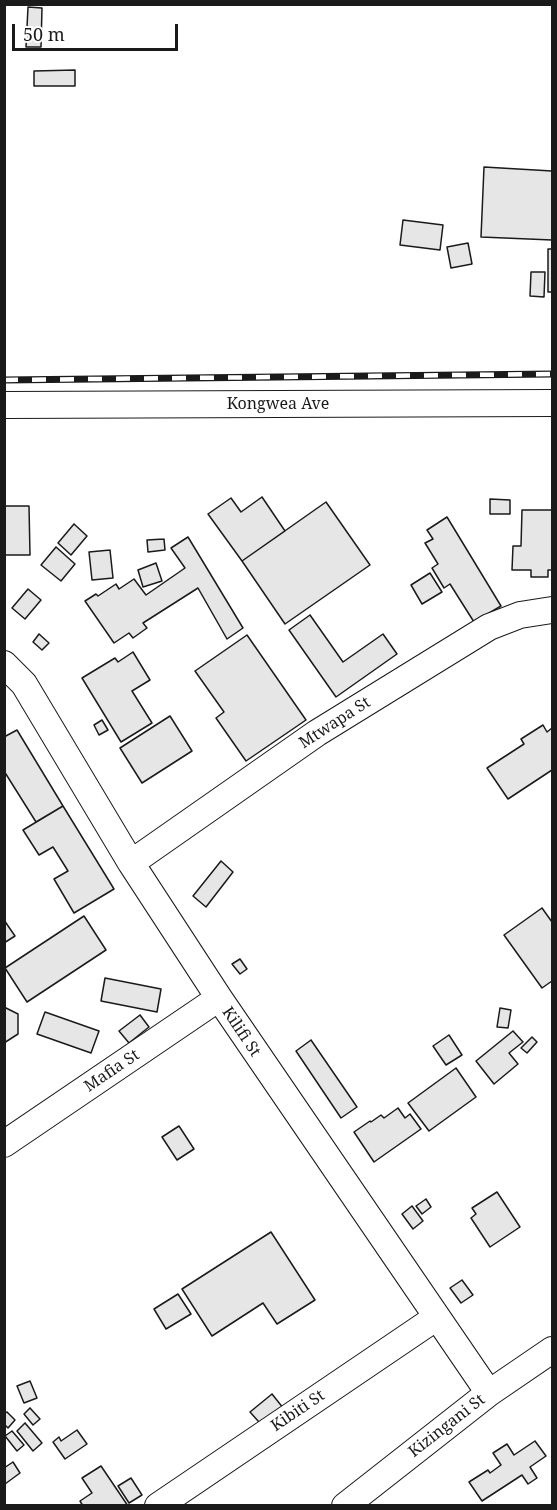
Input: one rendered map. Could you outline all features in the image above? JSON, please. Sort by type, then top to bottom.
[{"type":"street","name":"Kongwea Ave","points":[[4,405],[552,403]]},
{"type":"street","name":"Mtwapa St","points":[[131,863],[317,733],[489,627],[520,615],[552,610]]},
{"type":"street","name":"Kilifi St","points":[[4,664],[24,684],[131,863],[219,998],[489,1393]]},
{"type":"street","name":"Mafia St","points":[[4,1144],[219,998]]},
{"type":"street","name":"Kibiti St","points":[[158,1506],[437,1317]]},
{"type":"street","name":"Kizingani St","points":[[345,1506],[489,1393],[552,1350]]},
{"type":"building","points":[[28,7],[42,8],[41,47],[26,47]]},
{"type":"building","points":[[75,70],[75,86],[34,86],[34,71]]},
{"type":"building","points":[[484,167],[552,171],[552,240],[481,237]]},
{"type":"building","points":[[403,220],[443,225],[440,250],[400,245]]},
{"type":"building","points":[[468,243],[472,264],[451,268],[447,247]]},
{"type":"building","points":[[548,249],[552,249],[552,292],[548,292]]},
{"type":"building","points":[[531,272],[545,272],[544,297],[530,296]]},
{"type":"building","points":[[262,497],[285,531],[242,561],[208,514],[231,498],[241,512]]},
{"type":"building","points":[[490,499],[510,500],[510,514],[490,514]]},
{"type":"building","points":[[326,502],[370,565],[285,624],[242,561]]},
{"type":"building","points":[[4,506],[29,506],[30,555],[4,555]]},
{"type":"building","points":[[522,510],[552,510],[552,570],[548,570],[548,577],[531,577],[531,570],[512,570],[513,546],[521,546]]},
{"type":"building","points":[[447,517],[501,606],[474,622],[450,584],[444,588],[432,568],[438,564],[425,543],[433,539],[427,530]]},
{"type":"building","points":[[74,524],[87,536],[71,555],[58,543]]},
{"type":"building","points":[[188,537],[243,628],[227,639],[198,588],[143,623],[147,628],[133,638],[129,633],[114,643],[85,601],[96,594],[98,596],[116,584],[119,589],[134,579],[146,595],[185,568],[171,548]]},
{"type":"building","points":[[164,539],[165,550],[148,552],[147,540]]},
{"type":"building","points":[[56,547],[75,564],[61,581],[41,565]]},
{"type":"building","points":[[110,550],[113,578],[92,580],[89,552]]},
{"type":"building","points":[[156,563],[162,581],[143,587],[138,570]]},
{"type":"building","points":[[430,573],[442,592],[422,604],[411,585]]},
{"type":"building","points":[[28,589],[41,600],[25,619],[12,608]]},
{"type":"building","points":[[310,615],[343,662],[383,634],[397,654],[336,697],[289,630]]},
{"type":"building","points":[[39,634],[49,643],[42,650],[33,642]]},
{"type":"building","points":[[247,635],[306,720],[246,761],[216,718],[224,712],[195,671]]},
{"type":"building","points":[[133,652],[150,680],[132,691],[152,723],[121,742],[82,678],[115,658],[118,662]]},
{"type":"building","points":[[170,716],[192,751],[142,783],[120,748]]},
{"type":"building","points":[[102,720],[108,730],[99,735],[94,725]]},
{"type":"building","points":[[543,725],[547,732],[552,728],[552,770],[508,799],[487,768],[524,744],[521,739]]},
{"type":"building","points":[[17,730],[63,806],[36,822],[4,771],[4,737]]},
{"type":"building","points":[[63,806],[114,889],[74,913],[54,879],[68,871],[53,847],[39,855],[23,830]]},
{"type":"building","points":[[221,861],[233,872],[206,907],[193,896]]},
{"type":"building","points":[[542,908],[552,922],[552,981],[542,988],[504,935]]},
{"type":"building","points":[[84,916],[106,950],[27,1002],[5,968]]},
{"type":"building","points":[[4,920],[15,936],[4,943]]},
{"type":"building","points":[[240,959],[247,969],[240,974],[232,964]]},
{"type":"building","points":[[105,978],[161,989],[157,1012],[101,1001]]},
{"type":"building","points":[[4,1007],[18,1014],[18,1034],[4,1043]]},
{"type":"building","points":[[500,1008],[511,1010],[508,1028],[497,1027]]},
{"type":"building","points":[[45,1012],[99,1031],[91,1053],[37,1034]]},
{"type":"building","points":[[140,1015],[149,1027],[129,1043],[119,1031]]},
{"type":"building","points":[[513,1031],[523,1042],[509,1053],[518,1064],[494,1084],[476,1061]]},
{"type":"building","points":[[449,1035],[462,1055],[446,1065],[433,1046]]},
{"type":"building","points":[[532,1037],[537,1042],[527,1053],[521,1048]]},
{"type":"building","points":[[311,1040],[357,1107],[341,1118],[296,1051]]},
{"type":"building","points":[[456,1068],[476,1097],[429,1131],[408,1103]]},
{"type":"building","points":[[398,1108],[405,1118],[410,1114],[421,1129],[374,1162],[354,1132],[381,1115],[384,1118]]},
{"type":"building","points":[[179,1126],[194,1149],[177,1160],[162,1137]]},
{"type":"building","points":[[497,1192],[520,1227],[490,1247],[471,1218],[476,1214],[472,1208]]},
{"type":"building","points":[[426,1199],[431,1207],[422,1214],[416,1206]]},
{"type":"building","points":[[412,1206],[423,1221],[413,1229],[402,1214]]},
{"type":"building","points":[[271,1232],[315,1300],[277,1324],[263,1303],[212,1336],[182,1289]]},
{"type":"building","points":[[462,1280],[473,1295],[461,1303],[450,1288]]},
{"type":"building","points":[[178,1294],[191,1314],[166,1329],[154,1309]]},
{"type":"building","points":[[30,1381],[37,1398],[24,1403],[17,1386]]},
{"type":"building","points":[[272,1394],[288,1414],[267,1431],[250,1412]]},
{"type":"building","points":[[30,1408],[40,1419],[33,1425],[24,1414]]},
{"type":"building","points":[[7,1412],[15,1420],[8,1428],[4,1424],[4,1414]]},
{"type":"building","points":[[25,1423],[42,1443],[33,1451],[17,1431]]},
{"type":"building","points":[[77,1430],[87,1444],[65,1459],[53,1442],[59,1437],[61,1441]]},
{"type":"building","points":[[12,1431],[24,1445],[17,1451],[5,1436]]},
{"type":"building","points":[[535,1441],[546,1456],[530,1467],[537,1478],[528,1484],[522,1475],[482,1501],[469,1482],[488,1470],[490,1473],[501,1465],[493,1453],[507,1444],[514,1455]]},
{"type":"building","points":[[13,1462],[20,1473],[5,1484],[4,1468]]},
{"type":"building","points":[[101,1466],[128,1506],[83,1506],[80,1501],[92,1493],[82,1478]]},
{"type":"building","points":[[131,1478],[142,1495],[129,1503],[118,1486]]},
{"type":"railway","points":[[4,380],[552,374]]}]
